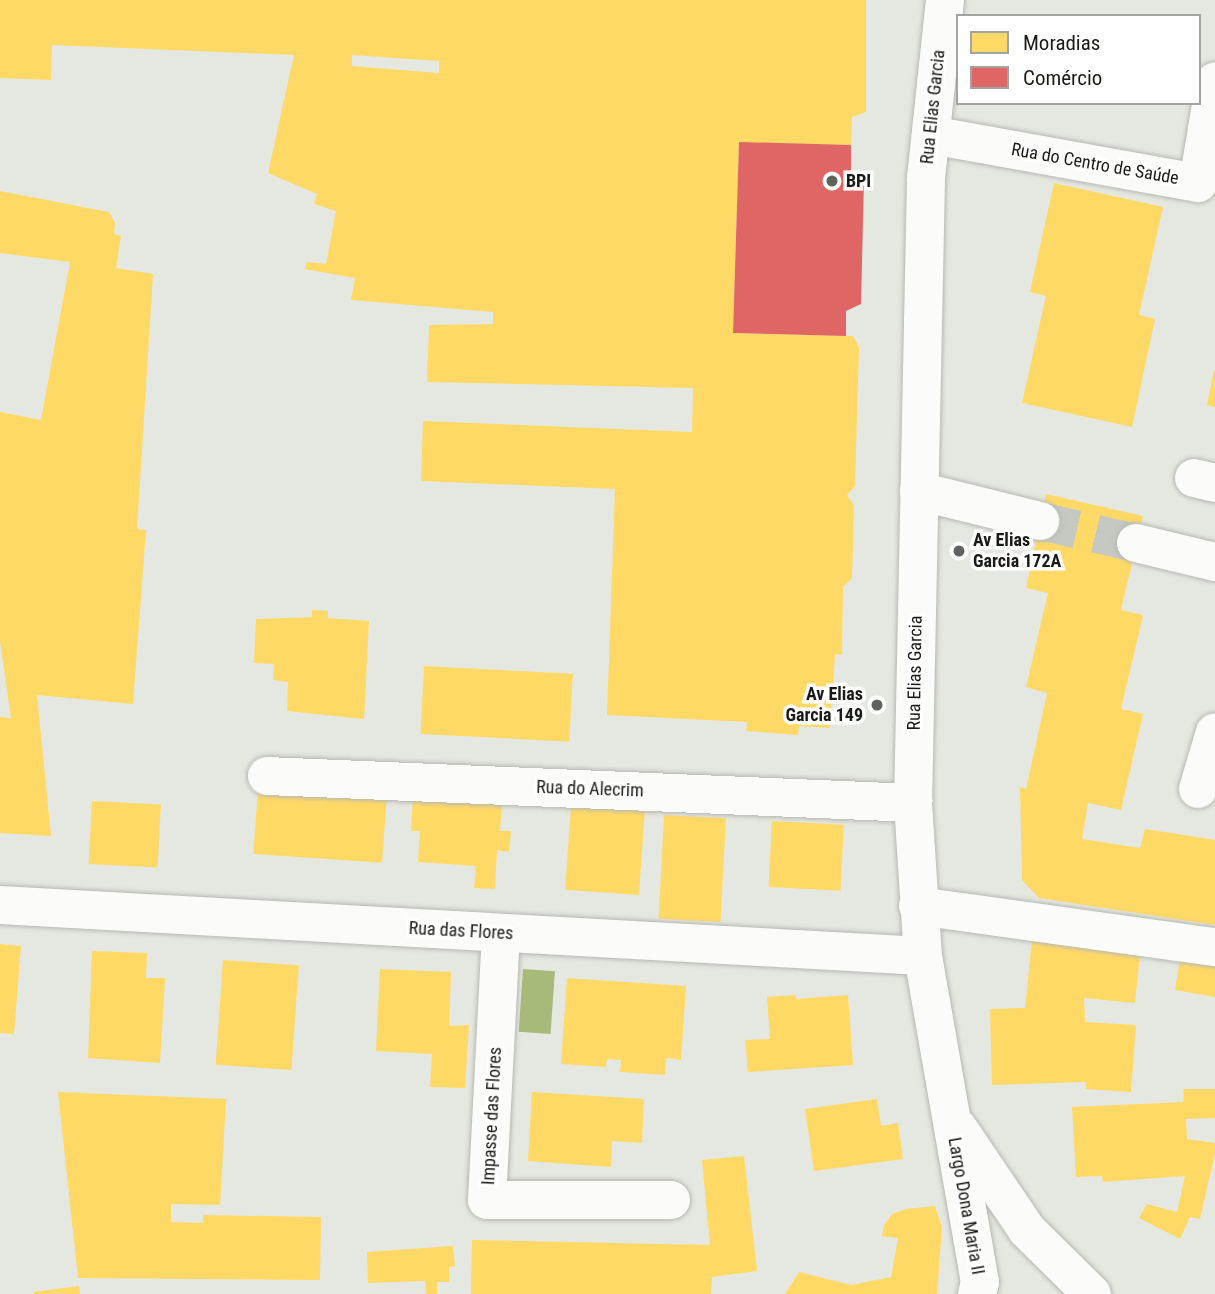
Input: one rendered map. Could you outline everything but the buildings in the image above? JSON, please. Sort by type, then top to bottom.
[{"type":"street","name":"Rua Elias Garcia","points":[[945,0],[926,178],[913,803],[923,956],[951,1117],[1027,1230],[1092,1294]]},
{"type":"street","name":"Rua do Centro de Saúde","points":[[931,135],[1198,183],[1215,81]]},
{"type":"street","points":[[919,491],[1040,522]]},
{"type":"street","points":[[1136,543],[1215,562]]},
{"type":"street","points":[[1198,789],[1215,732]]},
{"type":"street","name":"Rua do Alecrim","points":[[267,776],[913,803]]},
{"type":"street","name":"Rua das Flores","points":[[0,905],[923,956]]},
{"type":"street","points":[[918,906],[1215,947]]},
{"type":"street","name":"Impasse das Flores","points":[[501,933],[487,1200],[671,1200]]},
{"type":"street","name":"Largo Dona Maria II","points":[[951,1117],[980,1282],[977,1294]]},
{"type":"shaded area","points":[[523,969],[555,971],[551,1034],[519,1032]]},
{"type":"tunnel","points":[[1040,521],[1136,543]]},
{"type":"place","name":"BPI","points":[[832,181]]},
{"type":"place","name":"Av Elias Garcia 172A","points":[[959,551]]},
{"type":"place","name":"Av Elias Garcia 149","points":[[877,705]]}]
